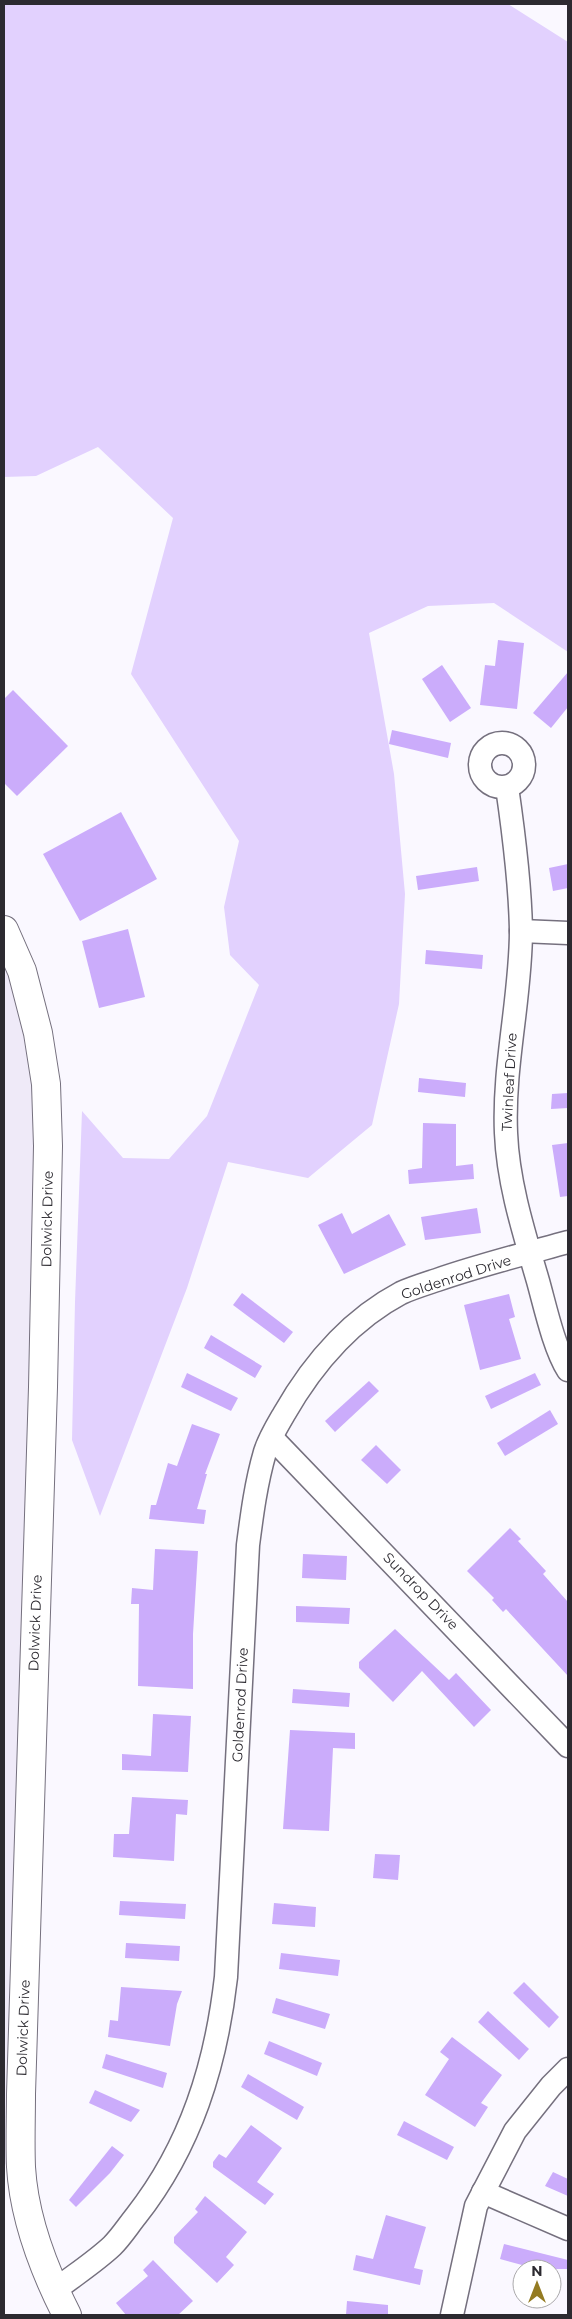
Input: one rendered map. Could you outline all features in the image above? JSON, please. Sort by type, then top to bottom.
[{"type":"main road","name":"Dolwick Drive","points":[[4,930],[22,971],[38,1033],[46,1084],[48,1156],[43,1397],[21,2094],[21,2168],[28,2214],[54,2291],[67,2315]]},
{"type":"street","name":"Twinleaf Drive","points":[[507,787],[518,868],[521,931],[519,967],[507,1062],[506,1133],[509,1168],[547,1312],[568,1370]]},
{"type":"street","points":[[521,931],[568,933]]},
{"type":"street","name":"Goldenrod Drive","points":[[54,2291],[112,2246],[150,2198],[177,2155],[194,2118],[212,2064],[222,2015],[226,1977],[248,1546],[253,1506],[266,1450],[294,1396],[315,1366],[344,1333],[374,1309],[402,1292],[467,1270],[568,1242]]},
{"type":"street","name":"Sundrop Drive","points":[[272,1438],[568,1746]]},
{"type":"street","points":[[452,2315],[476,2206],[515,2131],[551,2086],[568,2069]]},
{"type":"street","points":[[483,2192],[568,2230]]},
{"type":"shaded area","points":[[4,4],[508,4],[568,42],[568,652],[494,603],[428,606],[369,633],[394,774],[405,894],[399,1004],[372,1125],[308,1178],[228,1162],[187,1288],[100,1516],[72,1440],[82,1111],[123,1158],[169,1159],[207,1116],[259,985],[230,955],[224,907],[239,841],[131,674],[173,518],[98,447],[36,476],[4,477]]},
{"type":"shaded area","points":[[4,930],[38,1033],[21,2168],[4,2164]]},
{"type":"building","points":[[498,640],[524,643],[517,709],[480,705],[485,665],[495,666]]},
{"type":"building","points":[[442,665],[471,708],[450,722],[422,679]]},
{"type":"building","points":[[568,672],[568,707],[551,728],[533,713]]},
{"type":"building","points":[[13,690],[68,746],[17,796],[4,783],[4,699]]},
{"type":"building","points":[[392,730],[451,743],[448,758],[389,744]]},
{"type":"building","points":[[121,812],[157,879],[80,921],[43,854]]},
{"type":"building","points":[[568,864],[568,888],[553,891],[549,868]]},
{"type":"building","points":[[477,867],[479,881],[418,890],[416,876]]},
{"type":"building","points":[[128,929],[145,997],[99,1008],[82,941]]},
{"type":"building","points":[[426,950],[483,955],[482,969],[425,964]]},
{"type":"building","points":[[419,1078],[466,1083],[465,1097],[418,1092]]},
{"type":"building","points":[[568,1093],[568,1108],[551,1109],[552,1094]]},
{"type":"building","points":[[423,1123],[456,1124],[456,1166],[473,1164],[474,1179],[409,1184],[408,1170],[422,1168]]},
{"type":"building","points":[[568,1143],[568,1196],[560,1197],[552,1145]]},
{"type":"building","points":[[477,1208],[481,1233],[425,1240],[421,1217]]},
{"type":"building","points":[[342,1213],[352,1234],[389,1214],[406,1245],[344,1274],[318,1225]]},
{"type":"building","points":[[242,1293],[293,1332],[284,1343],[233,1305]]},
{"type":"building","points":[[509,1294],[515,1317],[509,1319],[521,1359],[480,1370],[464,1305]]},
{"type":"building","points":[[211,1335],[262,1366],[255,1378],[204,1348]]},
{"type":"building","points":[[187,1373],[238,1398],[231,1411],[181,1387]]},
{"type":"building","points":[[535,1373],[541,1385],[491,1409],[485,1396]]},
{"type":"building","points":[[369,1381],[379,1391],[335,1432],[325,1421]]},
{"type":"building","points":[[550,1410],[558,1424],[505,1456],[497,1443]]},
{"type":"building","points":[[192,1424],[220,1434],[205,1474],[207,1474],[197,1509],[206,1510],[204,1524],[149,1519],[151,1505],[156,1505],[168,1463],[177,1466]]},
{"type":"building","points":[[376,1445],[401,1470],[387,1484],[361,1460]]},
{"type":"building","points":[[510,1528],[521,1539],[518,1541],[546,1571],[543,1574],[568,1602],[568,1676],[506,1609],[503,1612],[492,1600],[494,1598],[467,1571]]},
{"type":"building","points":[[155,1549],[198,1551],[193,1634],[193,1689],[138,1686],[139,1604],[131,1604],[132,1588],[153,1590]]},
{"type":"building","points":[[303,1554],[347,1556],[346,1580],[302,1578]]},
{"type":"building","points":[[296,1606],[350,1608],[349,1624],[296,1622]]},
{"type":"building","points":[[395,1629],[449,1680],[456,1673],[491,1710],[474,1727],[422,1671],[393,1702],[359,1668],[359,1662]]},
{"type":"building","points":[[293,1689],[350,1693],[349,1707],[292,1703]]},
{"type":"building","points":[[153,1714],[191,1716],[188,1772],[122,1770],[122,1754],[151,1756]]},
{"type":"building","points":[[290,1730],[355,1733],[355,1749],[333,1748],[329,1831],[283,1829]]},
{"type":"building","points":[[132,1797],[188,1800],[187,1815],[176,1814],[174,1861],[113,1857],[114,1834],[129,1834]]},
{"type":"building","points":[[375,1854],[400,1855],[398,1880],[373,1878]]},
{"type":"building","points":[[120,1901],[186,1904],[185,1919],[119,1915]]},
{"type":"building","points":[[274,1903],[316,1907],[315,1927],[272,1924]]},
{"type":"building","points":[[126,1943],[180,1946],[179,1961],[125,1958]]},
{"type":"building","points":[[281,1953],[340,1960],[338,1976],[279,1969]]},
{"type":"building","points":[[524,1982],[559,2017],[549,2028],[513,1993]]},
{"type":"building","points":[[121,1987],[182,1991],[177,2004],[170,2046],[108,2037],[110,2020],[118,2021]]},
{"type":"building","points":[[276,1998],[330,2014],[325,2029],[272,2013]]},
{"type":"building","points":[[488,2011],[529,2049],[519,2060],[478,2022]]},
{"type":"building","points":[[452,2037],[502,2075],[481,2103],[488,2107],[475,2127],[425,2095],[449,2059],[440,2052]]},
{"type":"building","points":[[269,2041],[322,2063],[317,2076],[264,2054]]},
{"type":"building","points":[[106,2054],[167,2073],[163,2088],[102,2068]]},
{"type":"building","points":[[248,2074],[304,2107],[297,2120],[241,2087]]},
{"type":"building","points":[[95,2090],[140,2110],[131,2122],[89,2103]]},
{"type":"building","points":[[404,2121],[454,2147],[447,2160],[397,2135]]},
{"type":"building","points":[[251,2125],[282,2148],[257,2182],[274,2194],[265,2205],[213,2167],[213,2162],[219,2154],[226,2158]]},
{"type":"building","points":[[112,2146],[124,2155],[110,2173],[76,2207],[69,2200]]},
{"type":"building","points":[[553,2172],[568,2179],[568,2196],[545,2186]]},
{"type":"building","points":[[205,2196],[247,2232],[226,2257],[234,2265],[217,2283],[174,2243],[174,2237],[198,2212],[195,2209]]},
{"type":"building","points":[[386,2215],[426,2227],[414,2268],[423,2270],[420,2285],[353,2270],[356,2255],[373,2259]]},
{"type":"building","points":[[504,2244],[568,2260],[568,2269],[562,2269],[562,2259],[512,2259],[512,2262],[500,2259]]},
{"type":"building","points":[[153,2260],[193,2301],[178,2315],[126,2315],[116,2303],[148,2276],[143,2270]]},
{"type":"building","points":[[347,2301],[388,2305],[388,2315],[346,2315]]}]
